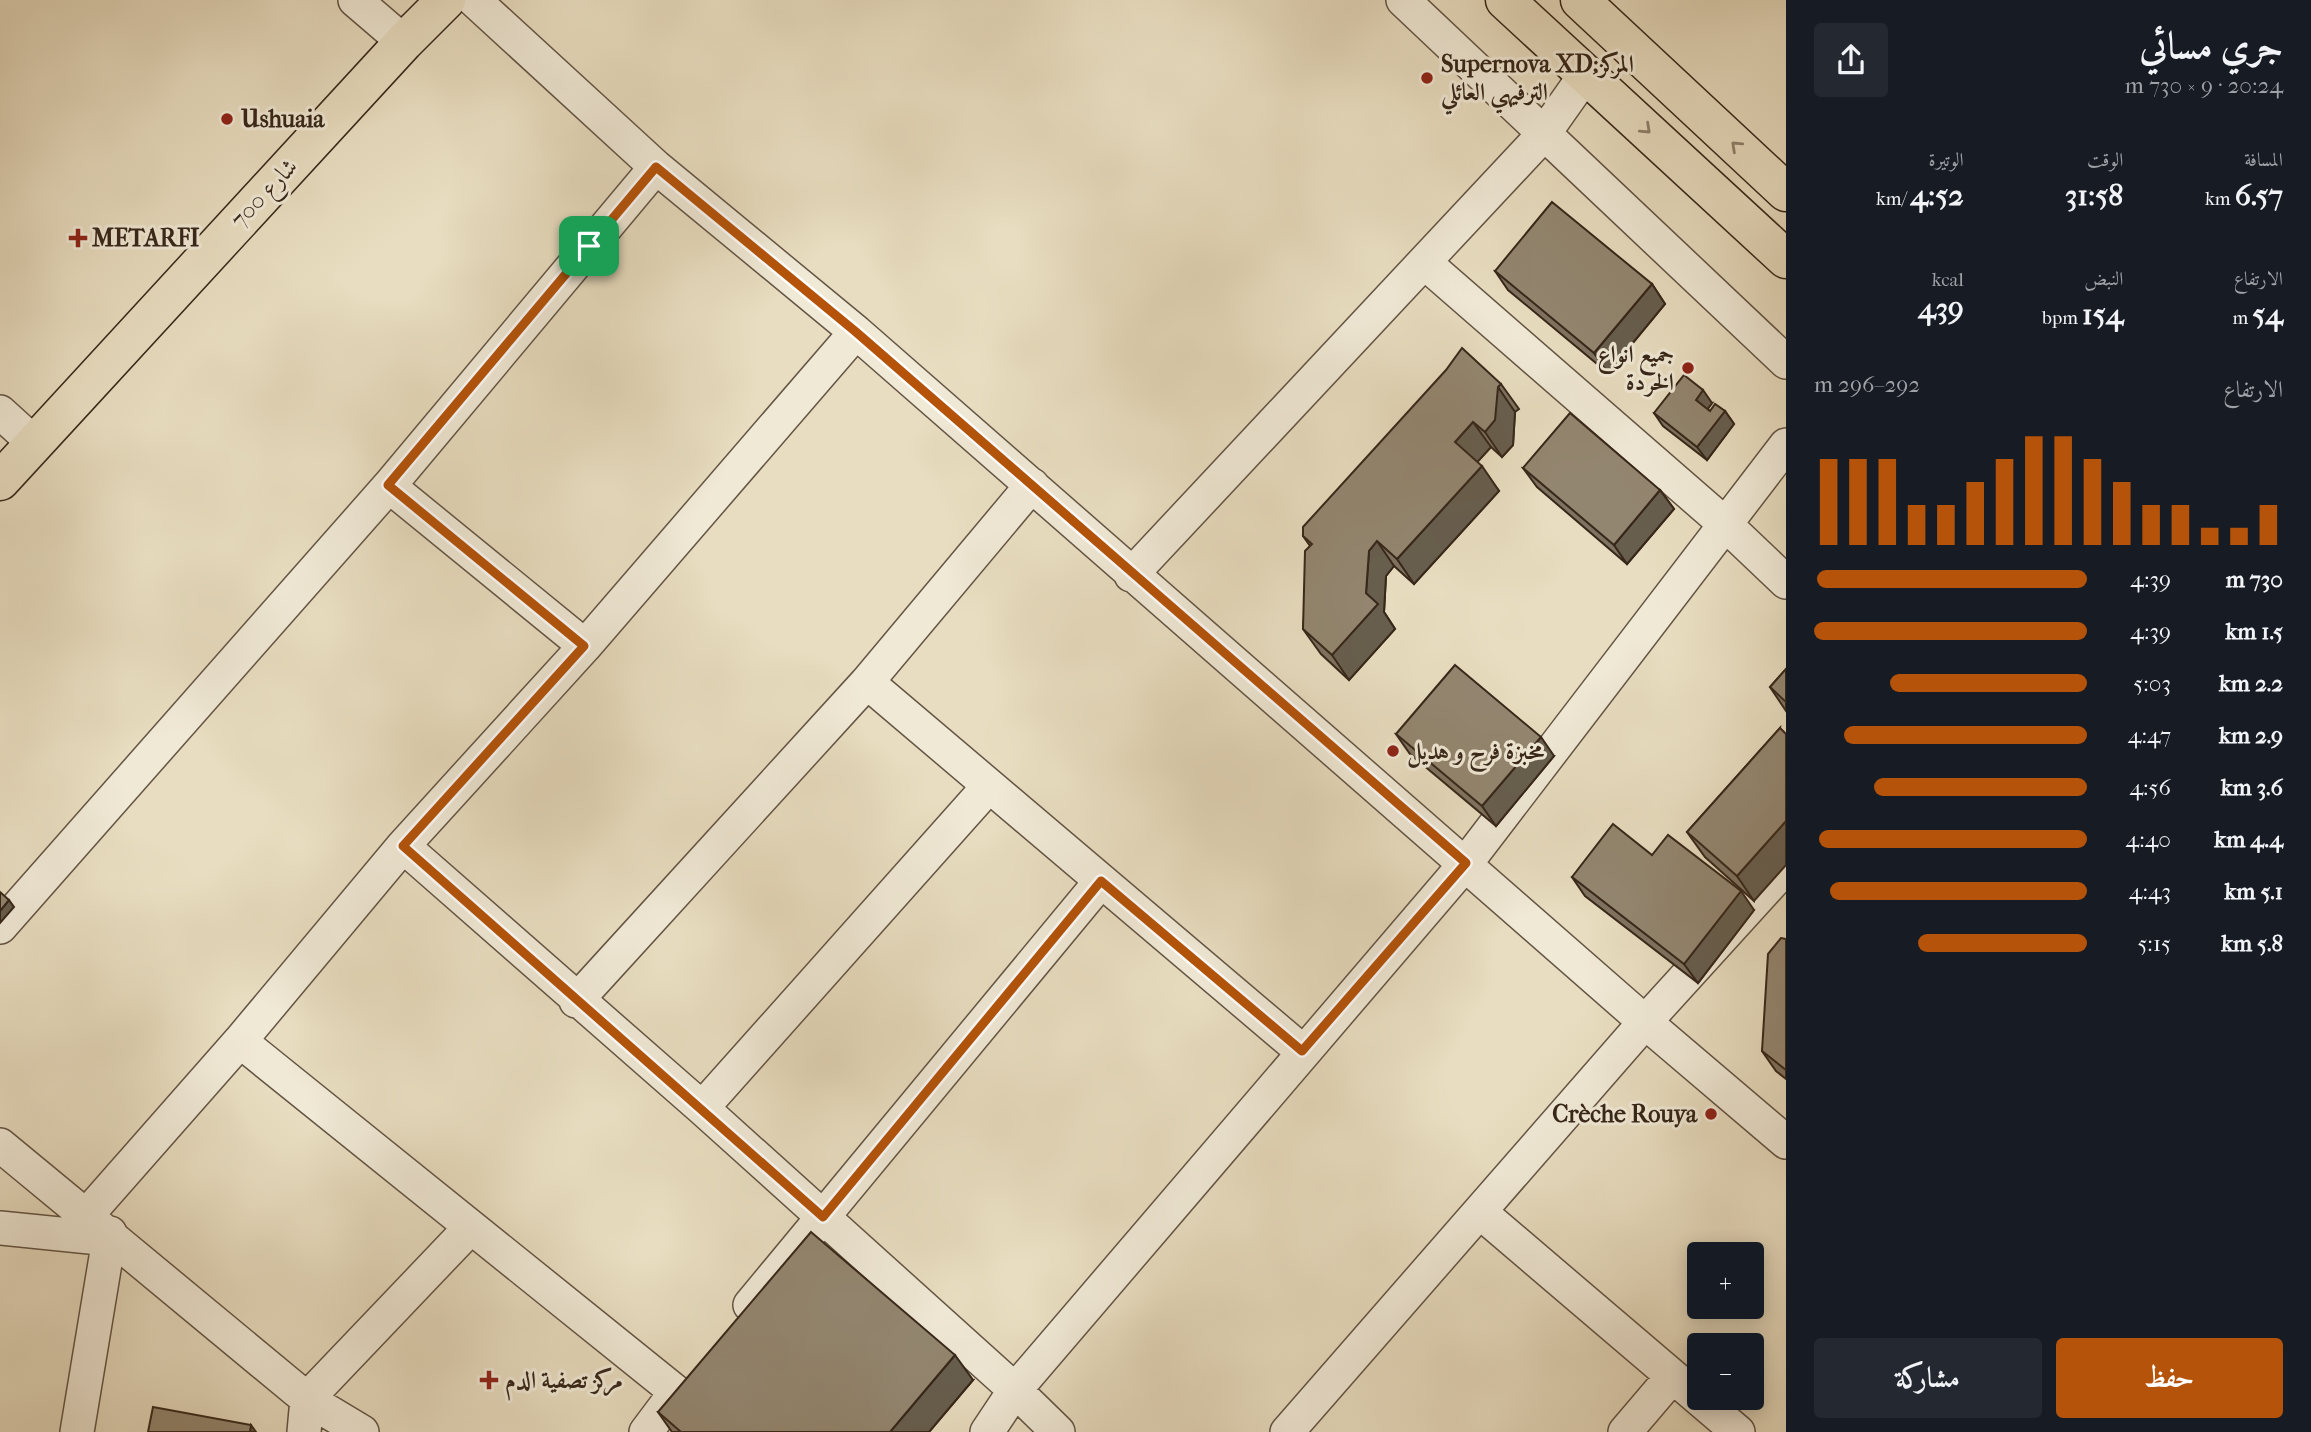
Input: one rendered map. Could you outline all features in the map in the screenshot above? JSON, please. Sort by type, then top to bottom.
[{"type":"main road","name":"شارع 700","points":[[0,481],[33,442],[446,0]]},
{"type":"main road","points":[[1506,0],[1786,259]]},
{"type":"main road","points":[[1580,0],[1610,13],[1786,192]]},
{"type":"street","points":[[355,0],[404,42]]},
{"type":"street","points":[[474,0],[656,167],[856,332],[1131,575],[1786,1142]]},
{"type":"street","points":[[1403,0],[1786,362]]},
{"type":"street","points":[[1131,575],[1543,135],[1586,74]]},
{"type":"street","points":[[0,927],[388,485],[656,167]]},
{"type":"street","points":[[1424,262],[1725,524],[1786,582]]},
{"type":"street","points":[[77,1432],[102,1229],[240,1041],[403,846],[584,646],[856,332]]},
{"type":"street","points":[[0,412],[33,442]]},
{"type":"street","points":[[987,1432],[1015,1390],[1302,1051],[1466,863],[1786,445]]},
{"type":"street","points":[[388,485],[584,646]]},
{"type":"street","points":[[576,1001],[867,682],[1032,485]]},
{"type":"street","points":[[867,682],[1302,1051]]},
{"type":"street","points":[[702,1108],[989,786]]},
{"type":"street","points":[[403,846],[576,1001],[702,1108],[1015,1390],[1058,1432]]},
{"type":"street","points":[[1287,1432],[1645,1022],[1786,867]]},
{"type":"street","points":[[728,1330],[1101,881]]},
{"type":"street","points":[[240,1041],[471,1227],[684,1382],[646,1432]]},
{"type":"street","points":[[0,1145],[307,1399],[362,1432]]},
{"type":"street","points":[[1480,1212],[1671,1378],[1738,1432]]},
{"type":"street","points":[[304,1432],[307,1399],[471,1227]]},
{"type":"street","points":[[0,1228],[102,1229]]},
{"type":"street","points":[[1625,1432],[1671,1378]]},
{"type":"building","points":[[1552,202],[1652,284],[1594,353],[1495,271]]},
{"type":"building","points":[[1462,348],[1501,384],[1498,387],[1495,420],[1485,432],[1473,422],[1455,442],[1482,466],[1397,559],[1377,541],[1369,551],[1366,593],[1378,604],[1332,655],[1303,629],[1305,551],[1312,544],[1303,536],[1303,527],[1446,370]]},
{"type":"building","points":[[1684,375],[1703,390],[1696,400],[1710,411],[1715,404],[1725,411],[1697,447],[1654,413]]},
{"type":"building","points":[[1570,413],[1660,490],[1614,545],[1523,468]]},
{"type":"building","points":[[1455,665],[1541,737],[1482,806],[1396,734]]},
{"type":"building","points":[[1786,669],[1786,702],[1770,687]]},
{"type":"building","points":[[1780,728],[1786,734],[1786,821],[1737,876],[1687,832]]},
{"type":"building","points":[[1613,824],[1652,855],[1668,835],[1741,891],[1684,964],[1572,877]]},
{"type":"building","points":[[0,892],[9,900],[0,911]]},
{"type":"building","points":[[1781,938],[1786,939],[1786,1070],[1762,1051],[1768,954]]},
{"type":"building","points":[[811,1232],[955,1355],[890,1432],[681,1432],[658,1412]]},
{"type":"building","points":[[153,1407],[251,1425],[250,1432],[148,1432]]},
{"type":"place","name":"Supernova XD;المركز الترفيهي العائلي","points":[[1427,78]]},
{"type":"place","name":"Ushuaia","points":[[227,119]]},
{"type":"place","name":"METARFI","points":[[78,238]]},
{"type":"place","name":"جميع انواع الخردة","points":[[1688,368]]},
{"type":"place","name":"مخبزة فرح و هديل","points":[[1393,751]]},
{"type":"place","name":"Crèche Rouya","points":[[1711,1114]]},
{"type":"place","name":"مركز تصفية الدم","points":[[489,1380]]},
{"type":"route","points":[[656,167],[856,332],[1131,575],[1466,863],[1302,1051],[1101,881],[823,1217],[403,846],[584,646],[388,485],[589,246],[656,167]]}]
